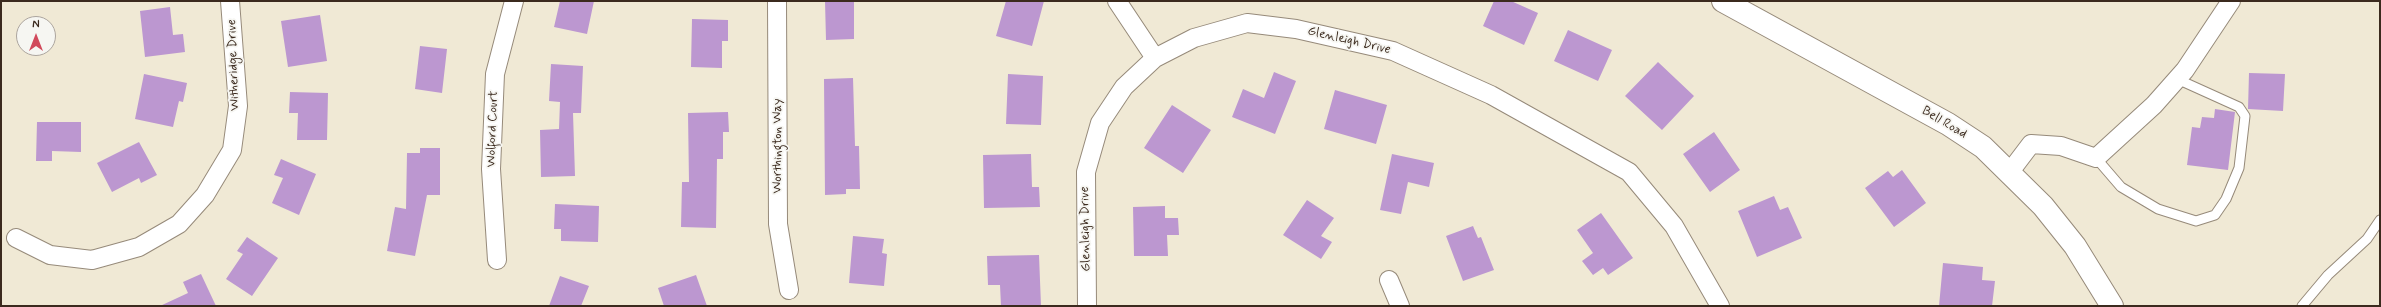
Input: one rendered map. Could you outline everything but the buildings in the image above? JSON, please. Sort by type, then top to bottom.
[{"type":"street","name":"Witheridge Drive","points":[[16,238],[50,255],[92,260],[139,248],[179,224],[205,196],[232,150],[238,106],[230,1]]},
{"type":"street","name":"Wolford Court","points":[[497,260],[491,169],[495,74],[514,1]]},
{"type":"street","name":"Worthington Way","points":[[777,1],[778,224],[789,290]]},
{"type":"street","points":[[1116,1],[1155,58]]},
{"type":"street","name":"Bell Road","points":[[1723,1],[1948,124],[1983,147],[2043,206],[2075,246],[2112,306]]},
{"type":"street","points":[[2009,173],[2031,144],[2061,146],[2096,158],[2154,105],[2177,79],[2230,1]]},
{"type":"street","name":"Glenleigh Drive","points":[[1087,306],[1086,172],[1100,123],[1124,88],[1155,58],[1194,38],[1247,23],[1296,29],[1393,51],[1491,95],[1629,172],[1674,226],[1720,306]]},
{"type":"street","points":[[1389,280],[1400,306]]},
{"type":"lane","points":[[2096,158],[2121,187],[2158,209],[2196,221],[2215,216],[2226,199],[2239,168],[2245,116],[2239,107],[2177,79]]},
{"type":"lane","points":[[2302,306],[2328,275],[2367,239],[2380,220]]}]
